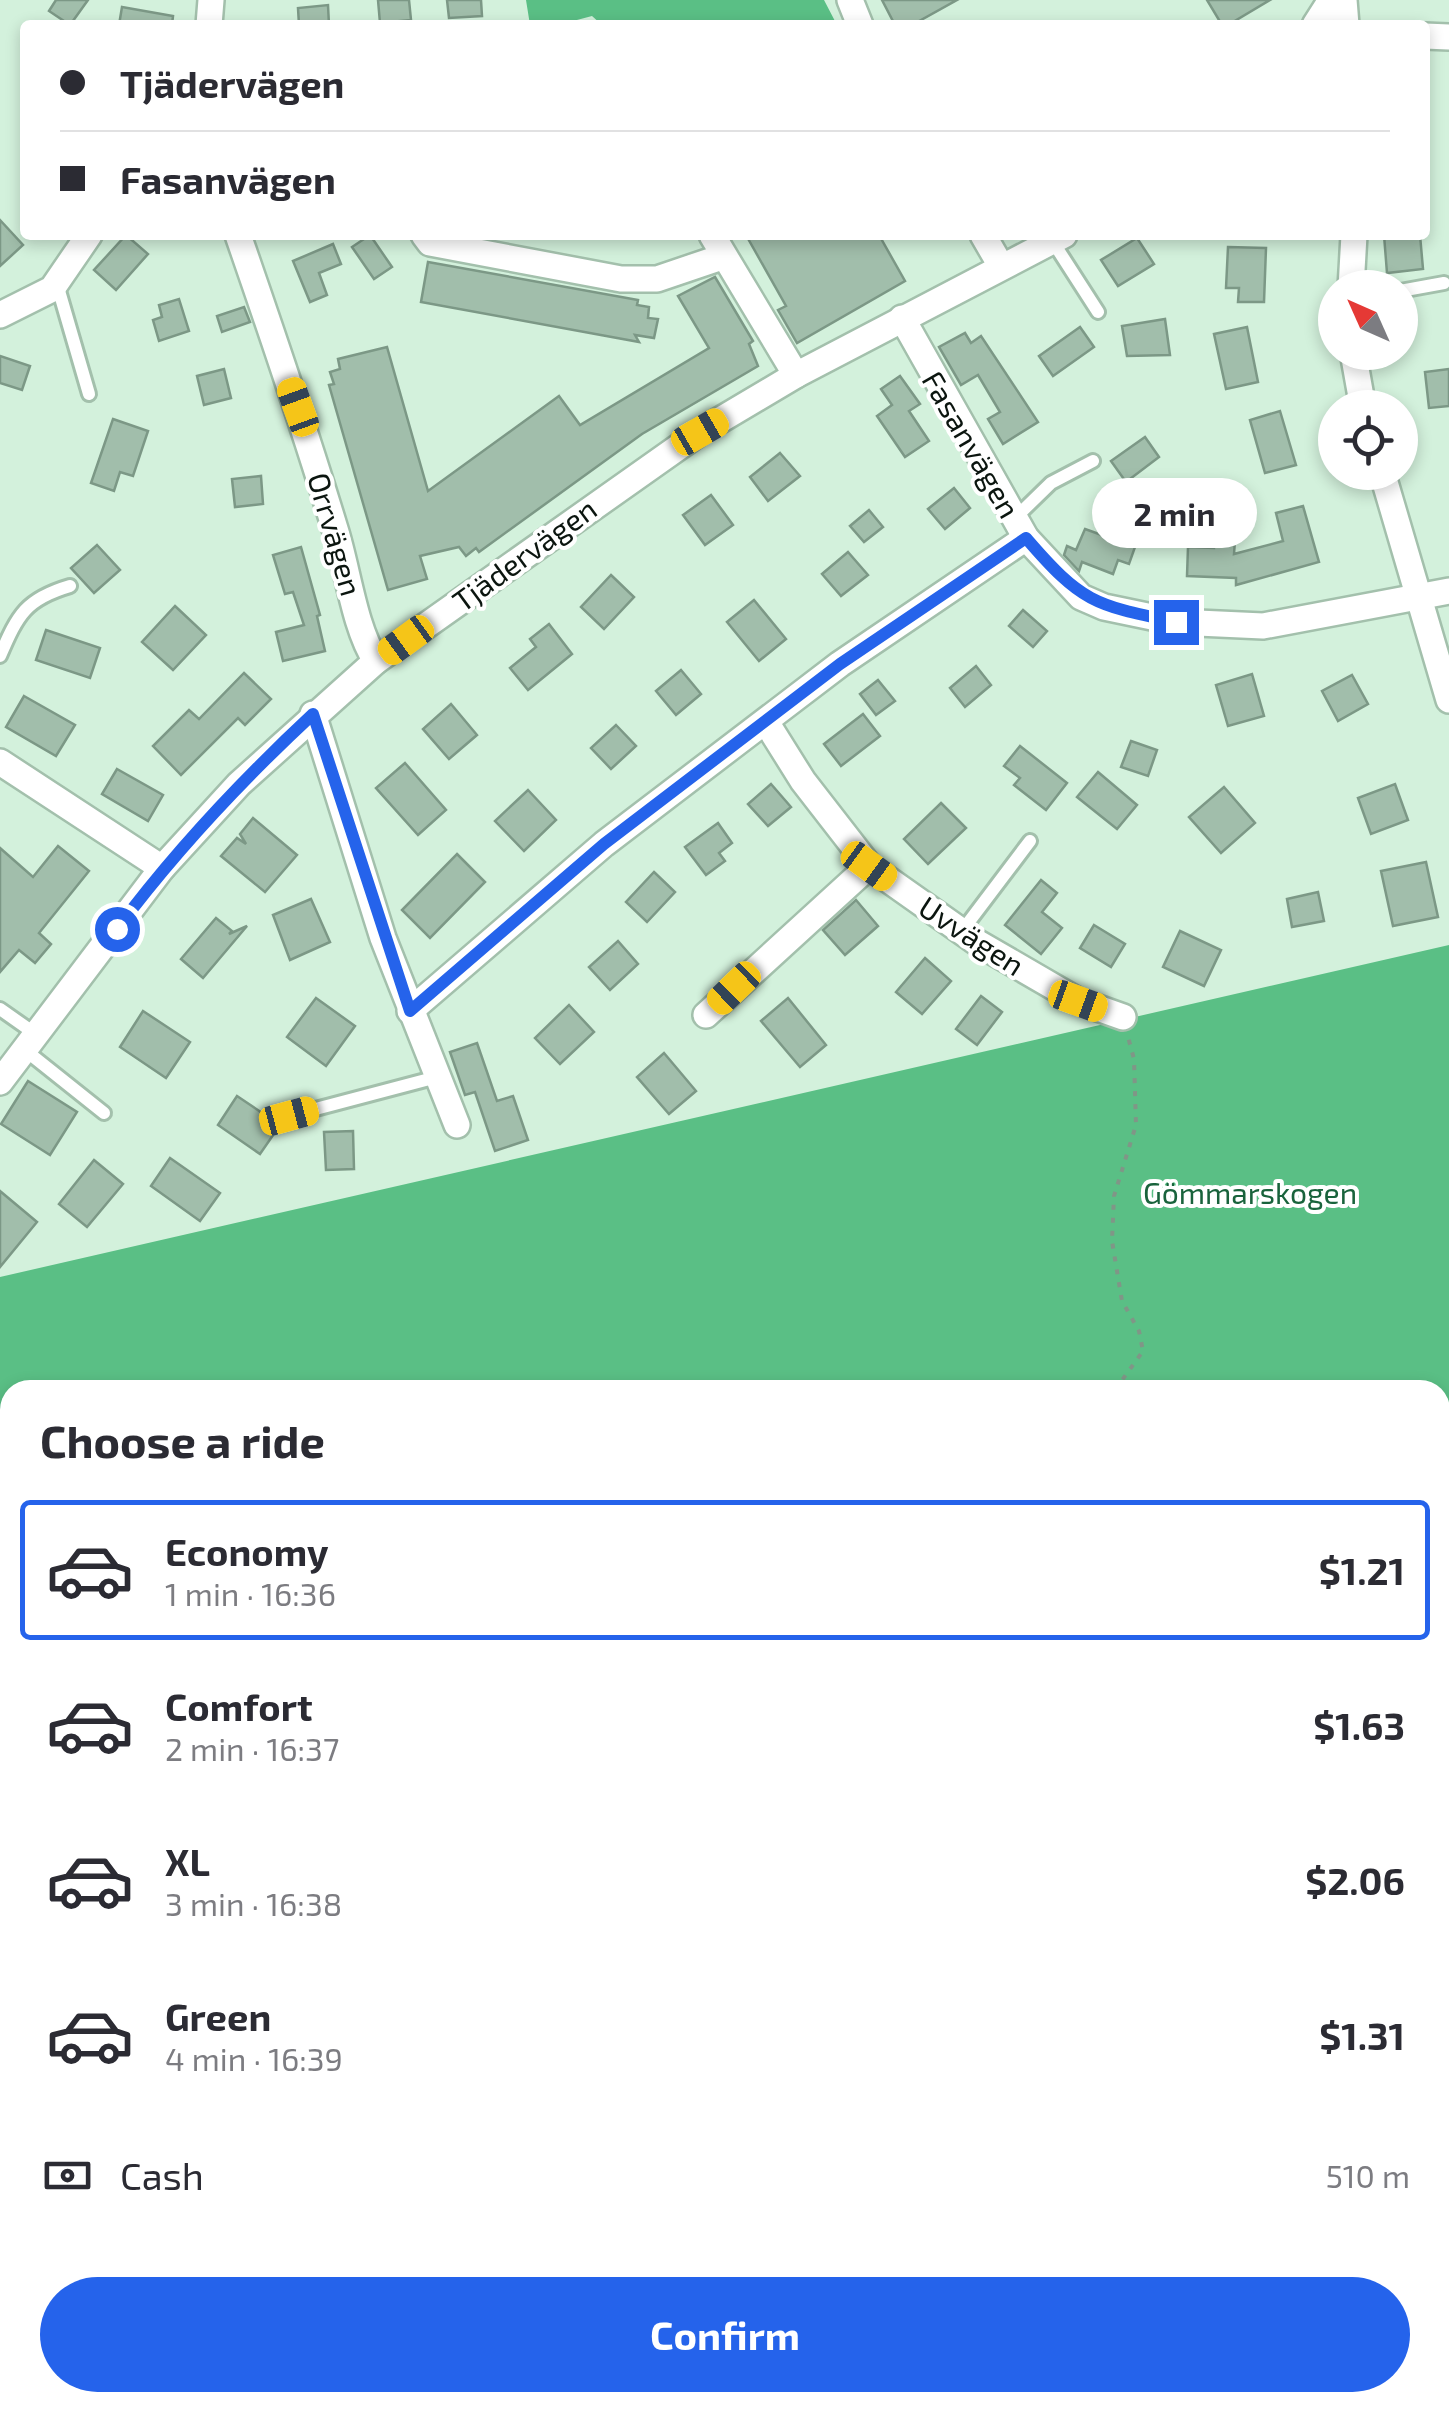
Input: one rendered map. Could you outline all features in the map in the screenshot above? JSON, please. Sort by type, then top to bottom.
[{"type":"street","points":[[0,315],[31,302],[57,281],[86,240]]},
{"type":"street","name":"Orrvägen","points":[[240,240],[298,407],[354,590],[365,644],[376,662]]},
{"type":"street","points":[[428,240],[620,279],[657,279],[717,246],[796,375]]},
{"type":"street","points":[[986,240],[1001,266]]},
{"type":"street","name":"Tjädervägen","points":[[0,1082],[162,868],[238,784],[376,662],[647,466],[796,375],[1055,240]]},
{"type":"street","points":[[1352,270],[1354,240]]},
{"type":"street","name":"Fasanvägen","points":[[902,318],[1020,528],[1082,597],[1104,608],[1176,622],[1263,626],[1449,591]]},
{"type":"street","points":[[1387,490],[1449,700]]},
{"type":"street","points":[[410,1011],[604,844],[1020,528]]},
{"type":"street","points":[[313,714],[410,1011],[457,1125]]},
{"type":"street","name":"Uvvägen","points":[[766,722],[803,781],[869,866],[962,932],[1078,1001],[1126,1016]]},
{"type":"street","points":[[0,762],[162,868]]},
{"type":"street","points":[[706,1014],[869,866]]},
{"type":"lane","points":[[1060,240],[1098,312]]},
{"type":"lane","points":[[57,281],[89,394]]},
{"type":"lane","points":[[1418,287],[1444,282]]},
{"type":"lane","points":[[1020,528],[1051,483],[1093,460]]},
{"type":"lane","points":[[0,656],[12,626],[35,596],[70,586]]},
{"type":"lane","points":[[962,932],[1030,841]]},
{"type":"lane","points":[[0,1009],[104,1113]]},
{"type":"lane","points":[[289,1116],[437,1077]]},
{"type":"path","points":[[1123,1380],[1143,1352],[1139,1332],[1122,1301],[1112,1241],[1114,1196],[1136,1125],[1134,1060],[1126,1016]]},
{"type":"green space","points":[[526,0],[824,0],[834,20],[596,20],[592,16],[577,20],[529,20]]},
{"type":"green space","name":"Gömmarskogen","points":[[1449,945],[1449,1380],[0,1380],[0,1277]]},
{"type":"building","points":[[56,0],[88,0],[74,20],[62,20],[49,11]]},
{"type":"building","points":[[378,0],[409,0],[411,20],[380,20]]},
{"type":"building","points":[[447,0],[481,0],[482,16],[449,18]]},
{"type":"building","points":[[882,0],[957,0],[921,20],[892,20]]},
{"type":"building","points":[[1207,0],[1270,0],[1236,20],[1219,20]]},
{"type":"building","points":[[328,5],[329,20],[299,20],[298,8]]},
{"type":"building","points":[[122,7],[173,16],[173,20],[120,20]]},
{"type":"building","points":[[0,220],[23,245],[0,266]]},
{"type":"building","points":[[121,240],[132,240],[148,254],[116,290],[94,270]]},
{"type":"building","points":[[362,240],[373,240],[392,267],[374,279],[352,247]]},
{"type":"building","points":[[749,240],[882,240],[905,281],[797,343],[778,310],[786,306]]},
{"type":"building","points":[[1138,240],[1154,264],[1118,286],[1101,260]]},
{"type":"building","points":[[1384,240],[1420,240],[1423,269],[1387,270]]},
{"type":"building","points":[[333,244],[341,264],[319,273],[327,295],[310,302],[293,261]]},
{"type":"building","points":[[1228,247],[1266,248],[1264,302],[1238,302],[1239,288],[1226,288]]},
{"type":"building","points":[[428,262],[638,300],[637,305],[649,307],[648,318],[658,319],[654,338],[635,335],[639,342],[421,302]]},
{"type":"building","points":[[715,277],[753,341],[749,344],[758,366],[642,434],[479,552],[476,548],[466,556],[459,547],[420,556],[427,579],[388,590],[329,385],[334,384],[330,372],[340,369],[338,359],[387,347],[428,491],[559,396],[580,425],[709,348],[678,296]]},
{"type":"building","points":[[179,299],[189,331],[159,341],[153,320],[162,317],[159,305]]},
{"type":"building","points":[[244,307],[250,322],[222,332],[217,316]]},
{"type":"building","points":[[1165,319],[1170,355],[1127,356],[1122,326]]},
{"type":"building","points":[[1080,327],[1094,347],[1053,376],[1039,356]]},
{"type":"building","points":[[1247,327],[1258,382],[1226,389],[1214,334]]},
{"type":"building","points":[[965,333],[971,343],[981,336],[1038,422],[1003,444],[988,419],[1000,412],[978,375],[961,385],[939,347]]},
{"type":"building","points":[[0,356],[30,366],[22,390],[0,383]]},
{"type":"building","points":[[224,369],[231,398],[204,405],[197,376]]},
{"type":"building","points":[[1449,369],[1449,406],[1429,408],[1425,372]]},
{"type":"building","points":[[900,376],[920,404],[909,411],[929,441],[905,457],[877,416],[892,405],[881,389]]},
{"type":"building","points":[[1280,411],[1296,465],[1265,473],[1250,420]]},
{"type":"building","points":[[113,419],[148,431],[133,476],[120,472],[114,491],[91,483]]},
{"type":"building","points":[[1145,437],[1159,457],[1126,482],[1111,461]]},
{"type":"building","points":[[780,453],[800,476],[768,501],[750,477]]},
{"type":"building","points":[[261,476],[263,504],[235,507],[232,479]]},
{"type":"building","points":[[954,488],[970,508],[945,529],[928,509]]},
{"type":"building","points":[[711,495],[733,525],[705,545],[683,515]]},
{"type":"building","points":[[1303,506],[1319,562],[1236,585],[1236,578],[1187,576],[1188,547],[1214,548],[1215,540],[1235,541],[1234,554],[1283,541],[1276,513]]},
{"type":"building","points":[[869,510],[883,527],[864,542],[850,526]]},
{"type":"building","points":[[1085,529],[1135,547],[1129,564],[1118,560],[1113,574],[1082,562],[1079,571],[1064,555],[1067,546],[1076,550]]},
{"type":"building","points":[[97,545],[120,570],[94,593],[71,568]]},
{"type":"building","points":[[301,547],[320,615],[317,616],[325,651],[283,661],[276,632],[304,625],[293,592],[285,594],[273,555]]},
{"type":"building","points":[[848,552],[868,575],[841,596],[822,574]]},
{"type":"building","points":[[611,575],[634,597],[604,629],[581,607]]},
{"type":"building","points":[[754,600],[786,639],[759,661],[727,622]]},
{"type":"building","points":[[175,606],[206,635],[173,670],[142,642]]},
{"type":"building","points":[[1023,610],[1047,631],[1033,647],[1009,626]]},
{"type":"building","points":[[549,624],[572,654],[528,690],[510,668],[536,647],[530,639]]},
{"type":"building","points":[[46,630],[100,648],[90,678],[36,660]]},
{"type":"building","points":[[976,666],[991,685],[965,707],[950,688]]},
{"type":"building","points":[[681,670],[701,694],[676,715],[656,691]]},
{"type":"building","points":[[244,673],[271,699],[245,725],[238,718],[181,775],[153,746],[189,710],[199,719]]},
{"type":"building","points":[[1252,674],[1264,716],[1228,726],[1216,685]]},
{"type":"building","points":[[1352,675],[1368,704],[1338,721],[1322,691]]},
{"type":"building","points":[[878,680],[895,701],[876,715],[860,694]]},
{"type":"building","points":[[24,696],[75,725],[56,756],[6,727]]},
{"type":"building","points":[[451,704],[477,735],[449,759],[423,729]]},
{"type":"building","points":[[863,714],[880,736],[841,766],[824,744]]},
{"type":"building","points":[[616,725],[636,746],[611,769],[591,748]]},
{"type":"building","points":[[1131,741],[1157,750],[1148,776],[1121,767]]},
{"type":"building","points":[[1020,746],[1067,783],[1046,810],[1014,785],[1020,778],[1004,766]]},
{"type":"building","points":[[405,763],[446,810],[418,835],[376,788]]},
{"type":"building","points":[[117,769],[163,795],[148,821],[102,794]]},
{"type":"building","points":[[1098,772],[1137,805],[1117,829],[1077,797]]},
{"type":"building","points":[[771,784],[791,807],[768,826],[748,804]]},
{"type":"building","points":[[1395,784],[1408,820],[1371,834],[1358,798]]},
{"type":"building","points":[[1224,787],[1255,823],[1221,853],[1189,817]]},
{"type":"building","points":[[528,790],[556,820],[524,851],[495,821]]},
{"type":"building","points":[[941,803],[966,828],[928,864],[904,839]]},
{"type":"building","points":[[253,818],[297,855],[265,892],[221,856],[237,838],[246,844],[240,834]]},
{"type":"building","points":[[718,823],[732,843],[719,853],[725,861],[706,875],[685,847]]},
{"type":"building","points":[[58,846],[89,871],[39,933],[51,944],[35,963],[19,950],[0,972],[0,848],[33,877]]},
{"type":"building","points":[[457,854],[485,882],[430,938],[402,910]]},
{"type":"building","points":[[1426,862],[1438,917],[1393,926],[1381,871]]},
{"type":"building","points":[[654,872],[675,892],[647,922],[626,902]]},
{"type":"building","points":[[1041,880],[1057,893],[1042,912],[1062,928],[1041,954],[1005,925]]},
{"type":"building","points":[[1318,892],[1324,921],[1292,927],[1287,899]]},
{"type":"building","points":[[311,899],[330,942],[290,960],[273,915]]},
{"type":"building","points":[[856,900],[878,926],[845,955],[823,930]]},
{"type":"building","points":[[216,918],[232,931],[229,934],[247,926],[203,978],[181,959]]},
{"type":"building","points":[[1094,925],[1125,944],[1111,967],[1080,948]]},
{"type":"building","points":[[1180,931],[1221,950],[1204,986],[1163,967]]},
{"type":"building","points":[[618,941],[638,964],[610,990],[589,967]]},
{"type":"building","points":[[925,958],[951,981],[922,1014],[896,992]]},
{"type":"building","points":[[981,996],[1002,1012],[977,1045],[956,1029]]},
{"type":"building","points":[[316,998],[355,1026],[326,1066],[287,1037]]},
{"type":"building","points":[[788,998],[826,1045],[800,1067],[761,1021]]},
{"type":"building","points":[[569,1005],[594,1032],[560,1064],[535,1038]]},
{"type":"building","points":[[143,1011],[190,1042],[166,1078],[120,1047]]},
{"type":"building","points":[[477,1043],[497,1101],[513,1096],[528,1140],[495,1151],[475,1092],[465,1095],[450,1052]]},
{"type":"building","points":[[664,1053],[696,1091],[669,1114],[637,1077]]},
{"type":"building","points":[[28,1081],[77,1112],[50,1155],[1,1124]]},
{"type":"building","points":[[237,1096],[280,1125],[260,1154],[218,1125]]},
{"type":"building","points":[[353,1131],[354,1169],[326,1170],[324,1132]]},
{"type":"building","points":[[170,1158],[220,1193],[200,1221],[151,1186]]},
{"type":"building","points":[[94,1160],[123,1184],[87,1227],[59,1204]]},
{"type":"building","points":[[0,1191],[37,1222],[0,1267]]},
{"type":"route","points":[[117,929],[162,868],[238,784],[313,714],[382,938],[410,1011],[604,844],[840,664],[1026,538],[1082,597],[1104,608],[1176,622]]}]
